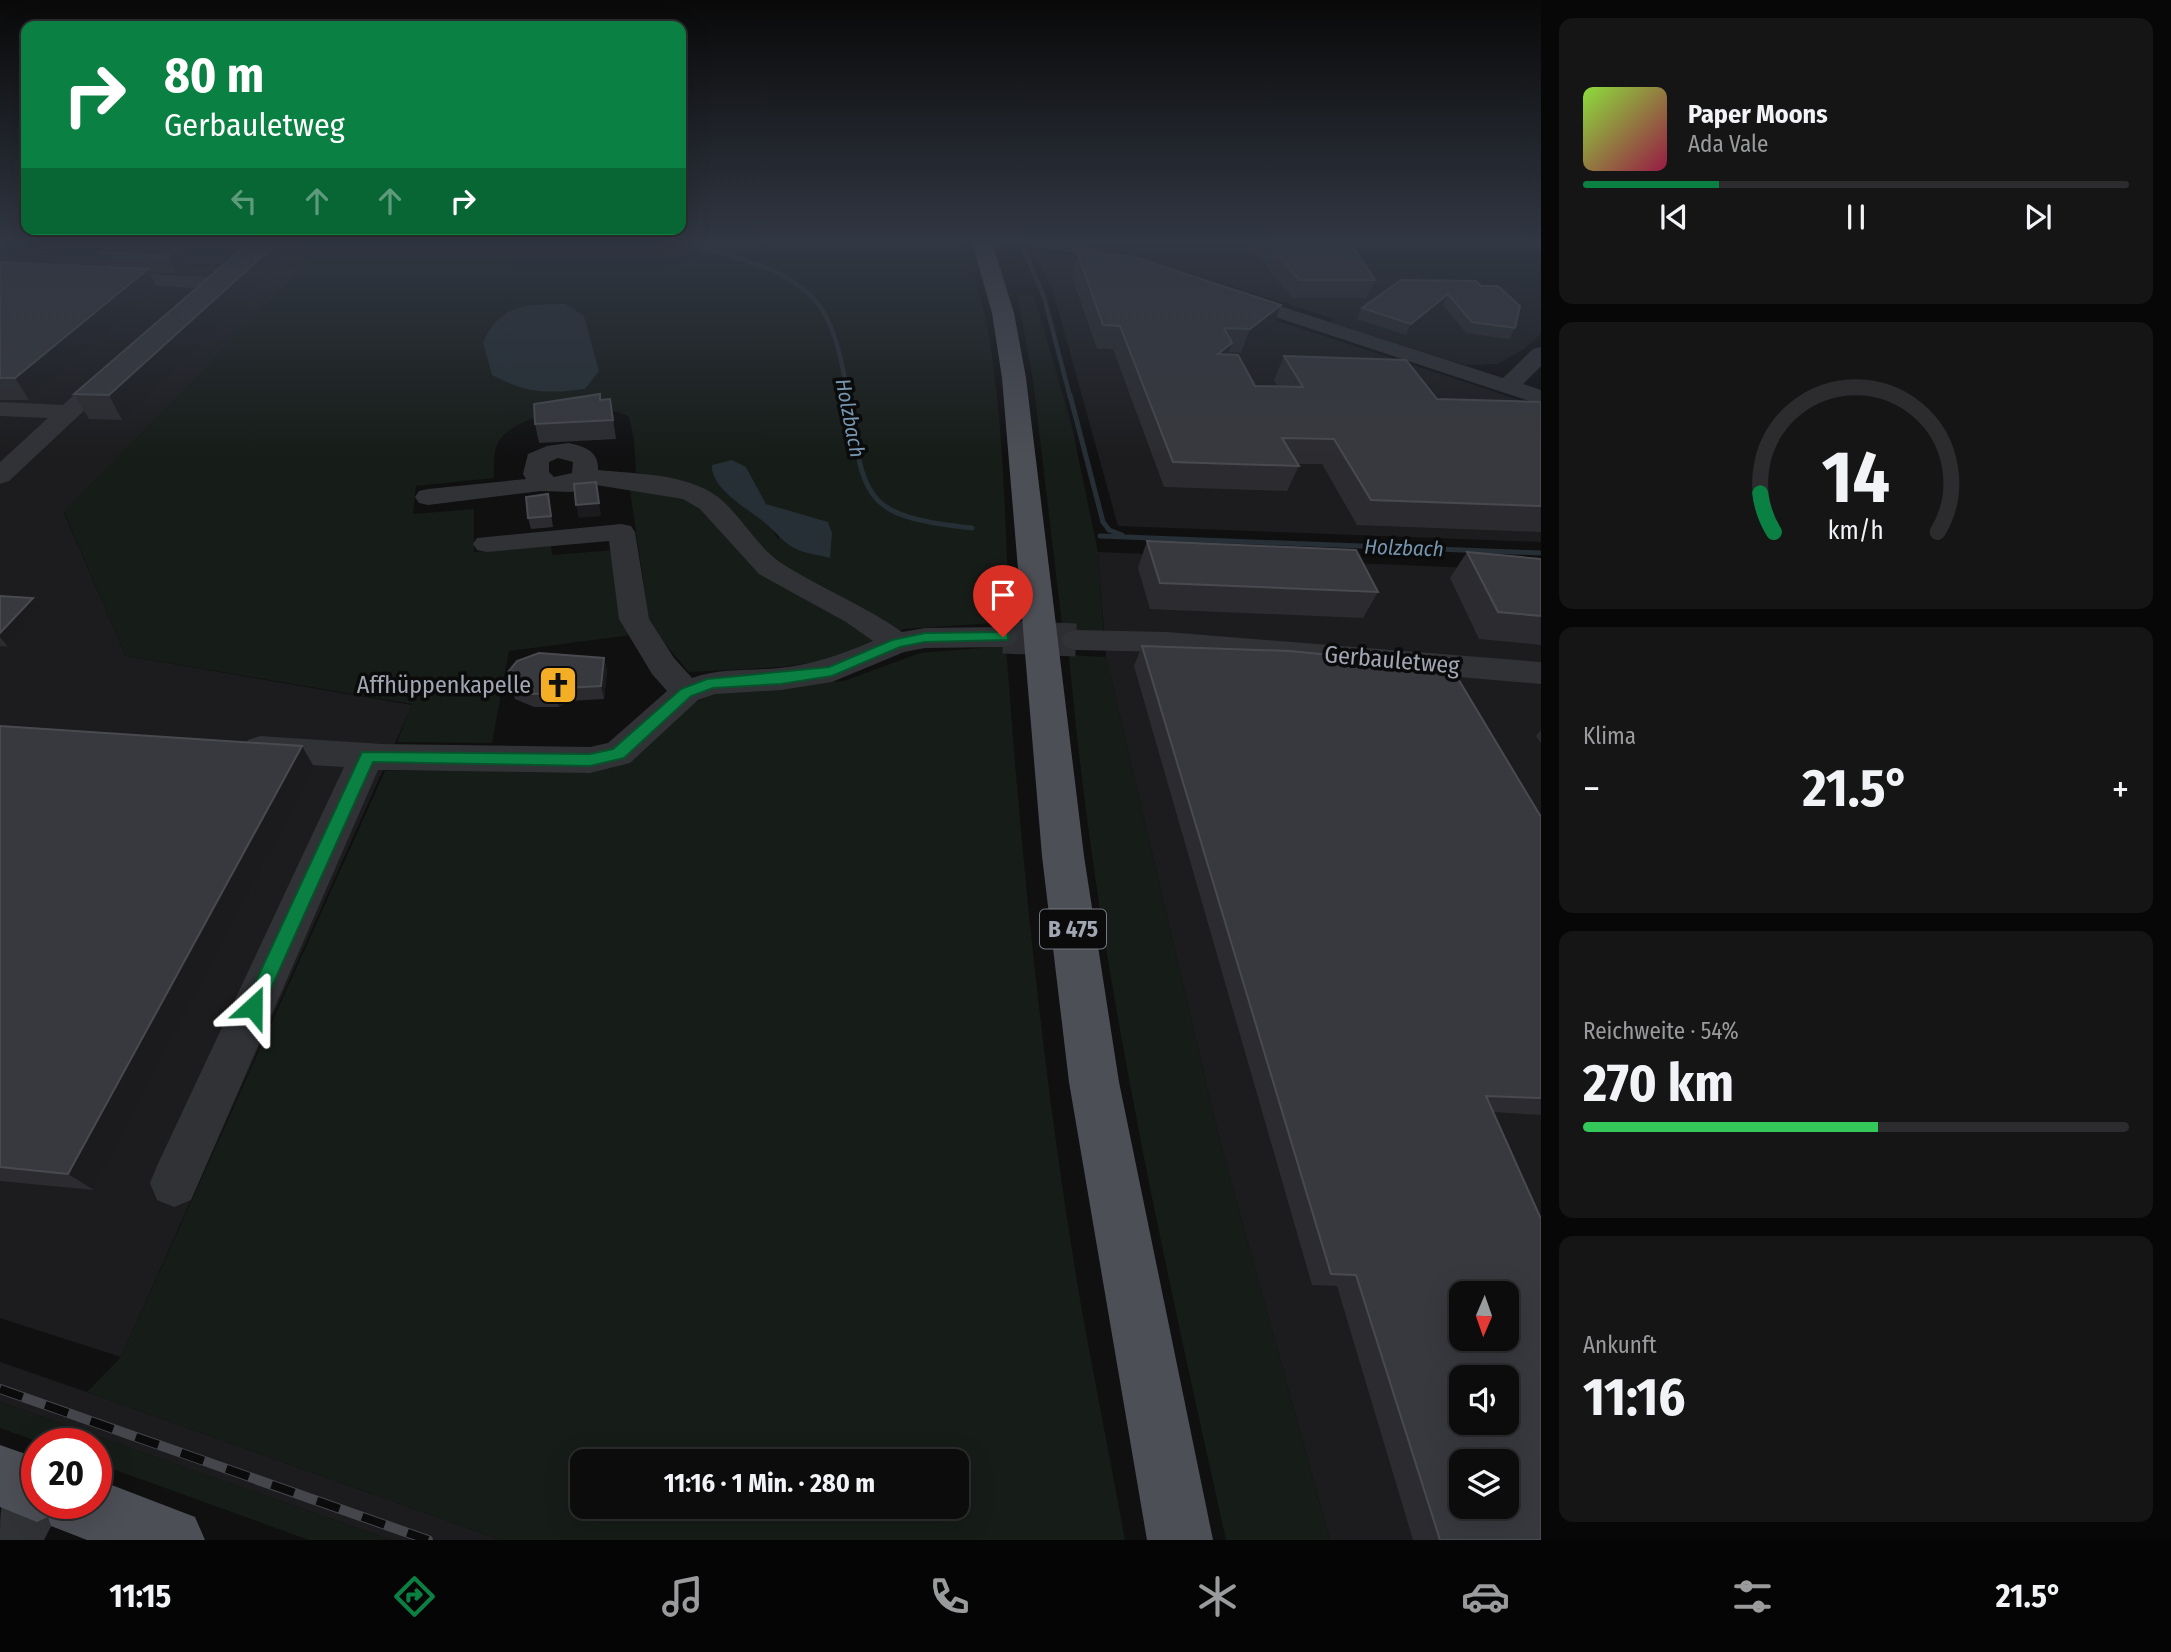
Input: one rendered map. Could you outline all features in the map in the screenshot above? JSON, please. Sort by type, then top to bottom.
[{"type":"main road","name":"B 475","points":[[1003,314],[1014,379],[1063,856],[1094,1082],[1180,1540]]},
{"type":"main road","points":[[0,1476],[21,1484]]},
{"type":"main road","points":[[112,1517],[173,1540]]},
{"type":"street","points":[[1285,314],[1541,398]]},
{"type":"street","points":[[1507,387],[1541,354]]},
{"type":"street","points":[[0,476],[129,357]]},
{"type":"street","points":[[0,409],[69,412]]},
{"type":"street","points":[[585,476],[586,460],[580,453],[554,451],[537,459],[536,474],[542,481],[557,486],[572,484],[585,476],[656,485],[692,493],[709,503],[769,568],[858,615],[897,643]]},
{"type":"street","points":[[428,497],[532,486],[542,481]]},
{"type":"street","points":[[487,544],[621,532],[634,619],[663,666],[686,692]]},
{"type":"street","points":[[231,747],[375,757],[590,760],[618,754],[686,692],[712,683],[781,679],[832,671],[897,643],[925,638],[1003,637]]},
{"type":"street","name":"Gerbauletweg","points":[[1076,640],[1167,642],[1541,673]]},
{"type":"street","points":[[174,1183],[375,757]]},
{"type":"street","points":[[11,1540],[24,1519]]},
{"type":"shaded area","points":[[0,314],[259,314],[64,513],[126,656],[412,705],[121,1357],[0,1318]]},
{"type":"shaded area","points":[[258,314],[984,314],[1000,429],[1010,622],[904,629],[823,661],[781,667],[689,672],[655,632],[639,602],[646,600],[629,484],[686,496],[803,582],[677,482],[636,472],[634,439],[629,417],[599,409],[560,411],[523,422],[499,441],[494,459],[494,478],[416,486],[413,514],[474,509],[474,552],[551,545],[552,555],[615,550],[632,635],[509,651],[492,743],[397,742],[412,704],[126,656],[64,512]],"holes":[[[746,467],[766,504],[795,515],[778,539],[769,525],[727,493]]]},
{"type":"shaded area","points":[[506,314],[581,314],[584,316],[599,371],[585,389],[559,391],[526,389],[492,375],[483,342]]},
{"type":"shaded area","points":[[1020,314],[1039,314],[1072,427],[1098,552],[1104,635],[1063,633],[1033,380]]},
{"type":"shaded area","points":[[1059,314],[1257,314],[1541,407],[1541,542],[1118,526]]},
{"type":"shaded area","points":[[1318,314],[1541,314],[1541,334],[1524,349],[1498,364],[1465,365],[1330,322],[1334,319]]},
{"type":"shaded area","points":[[732,460],[746,467],[766,504],[828,522],[832,533],[830,558],[793,547],[724,491],[713,474],[712,465]]},
{"type":"shaded area","points":[[1098,552],[1541,571],[1541,1540],[1330,1540],[1220,1142],[1106,657]]},
{"type":"shaded area","points":[[1006,646],[1019,811],[1045,1059],[1081,1305],[1125,1540],[501,1540],[87,1392],[121,1357],[385,771],[591,770],[692,704],[714,693],[844,681],[920,653]]},
{"type":"shaded area","points":[[1069,655],[1106,657],[1220,1142],[1330,1540],[1226,1540],[1155,1210],[1113,989],[1095,878]]},
{"type":"shaded area","points":[[0,1362],[501,1540],[391,1540],[112,1442],[112,1428],[74,1428],[0,1402]]},
{"type":"shaded area","points":[[0,1402],[74,1428],[21,1428],[21,1436],[0,1428]]},
{"type":"shaded area","points":[[112,1442],[391,1540],[309,1540],[112,1469]]},
{"type":"building","points":[[0,314],[93,314],[15,378],[0,378]]},
{"type":"building","points":[[167,314],[199,314],[109,395],[74,394]]},
{"type":"building","points":[[1099,314],[1270,314],[1250,329],[1224,328],[1232,343],[1218,354],[1238,355],[1255,386],[1303,387],[1284,356],[1406,360],[1437,399],[1541,402],[1541,506],[1371,500],[1334,439],[1282,438],[1299,466],[1173,462],[1120,326],[1103,325]]},
{"type":"building","points":[[1380,314],[1423,314],[1411,324]]},
{"type":"building","points":[[1465,314],[1518,314],[1515,328],[1472,322]]},
{"type":"building","points":[[600,394],[600,400],[610,399],[613,420],[535,424],[534,404]]},
{"type":"building","points":[[596,482],[599,503],[576,505],[574,484]]},
{"type":"building","points":[[548,494],[551,516],[528,518],[526,497]]},
{"type":"building","points":[[1147,541],[1356,550],[1378,592],[1160,583]]},
{"type":"building","points":[[1467,552],[1541,559],[1541,616],[1498,612]]},
{"type":"building","points":[[0,596],[33,598],[0,633]]},
{"type":"building","points":[[1142,646],[1290,651],[1451,667],[1541,817],[1541,1098],[1486,1096],[1541,1219],[1541,1540],[1440,1540],[1356,1275],[1331,1274]]},
{"type":"building","points":[[539,653],[604,658],[601,686],[565,688],[555,693],[531,694],[512,686],[508,672],[517,661]]},
{"type":"building","points":[[0,726],[302,746],[68,1174],[0,1167]]},
{"type":"waterway","name":"Holzbach","points":[[824,314],[833,332],[848,397]]},
{"type":"waterway","points":[[1048,314],[1070,397]]},
{"type":"waterway","name":"Holzbach","points":[[847,395],[858,457],[874,495],[887,508],[907,516],[972,528]]},
{"type":"waterway","points":[[1070,395],[1103,522],[1109,530],[1122,535]]},
{"type":"waterway","name":"Holzbach","points":[[1100,536],[1541,553]]},
{"type":"tunnel","points":[[1003,637],[1076,640]]},
{"type":"railway","points":[[0,1389],[428,1540]]},
{"type":"place","name":"Affhüppenkapelle","points":[[558,685]]},
{"type":"route","points":[[253,1007],[368,756],[590,760],[618,754],[686,692],[712,683],[781,679],[832,671],[897,643],[925,638],[1003,637]]}]
